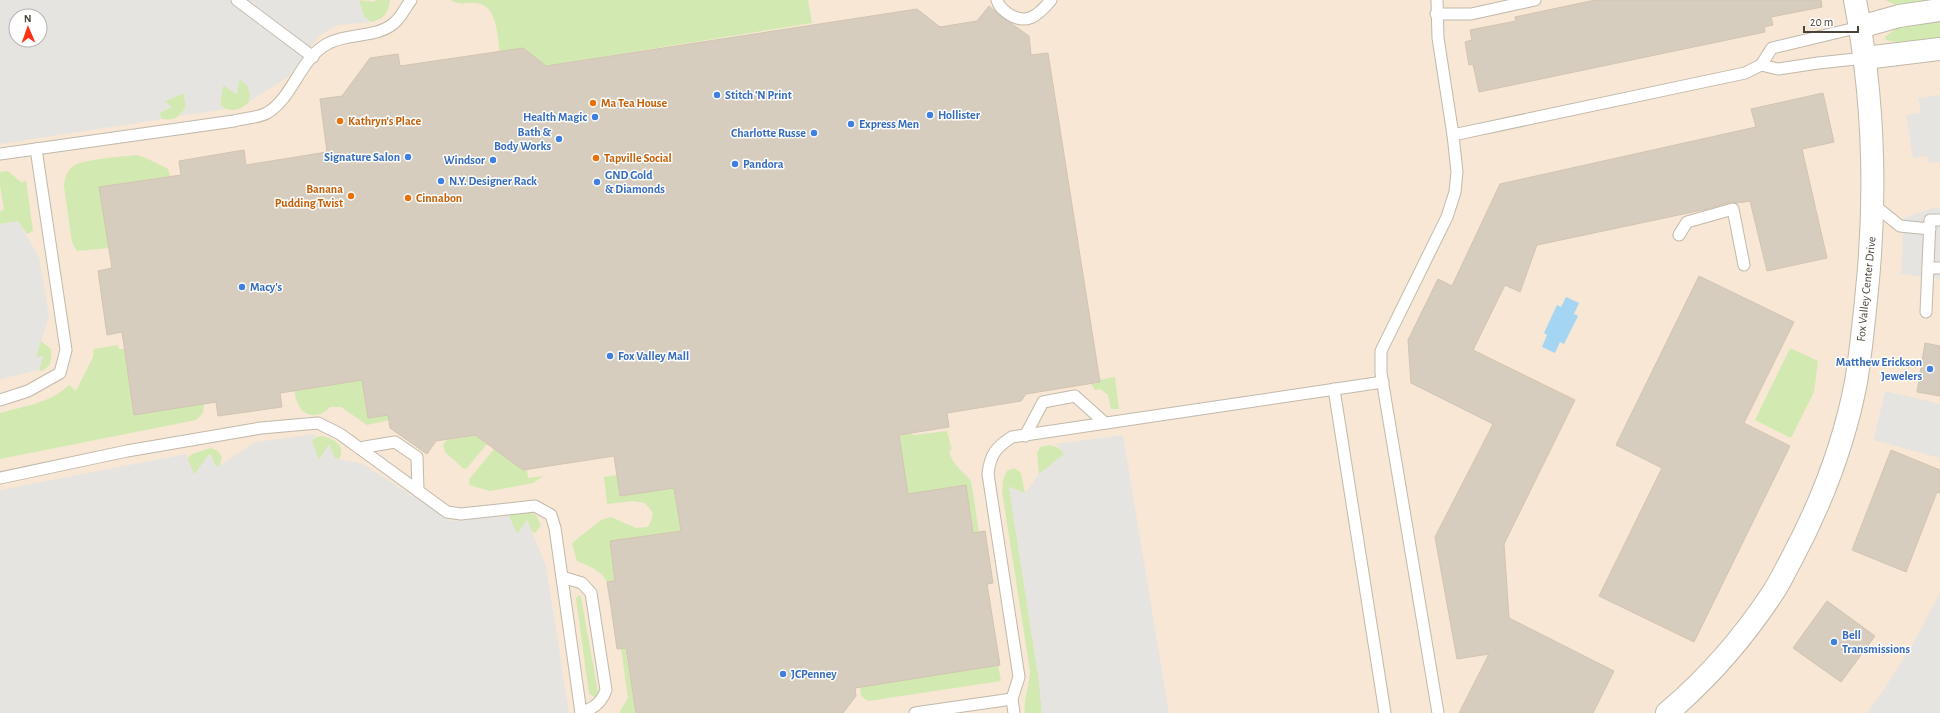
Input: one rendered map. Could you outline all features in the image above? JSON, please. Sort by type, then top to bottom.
[{"type":"street","name":"Fox Valley Center Drive","points":[[1667,713],[1725,656],[1773,594],[1808,527],[1836,460],[1856,382],[1865,310],[1874,205],[1873,145],[1865,58],[1854,0]]},
{"type":"street","points":[[1860,27],[1899,16],[1940,10]]},
{"type":"street","points":[[1865,58],[1940,49]]},
{"type":"lane","points":[[237,0],[313,57]]},
{"type":"lane","points":[[0,154],[234,121],[266,114],[283,100],[313,57],[329,43],[383,31],[401,16],[411,0]]},
{"type":"lane","points":[[997,0],[999,6],[1014,18],[1025,20],[1041,12],[1051,0]]},
{"type":"lane","points":[[1436,0],[1438,38],[1453,135],[1457,172],[1455,192],[1447,217],[1381,351],[1383,382],[1438,713]]},
{"type":"lane","points":[[1436,14],[1471,14],[1535,0]]},
{"type":"lane","points":[[1453,135],[1744,73],[1761,65],[1772,48],[1860,27]]},
{"type":"lane","points":[[1761,65],[1778,69],[1818,62],[1865,58]]},
{"type":"lane","points":[[0,400],[28,392],[60,373],[66,350],[36,149]]},
{"type":"lane","points":[[1874,205],[1900,226],[1930,229]]},
{"type":"lane","points":[[1679,235],[1687,222],[1733,209],[1744,265]]},
{"type":"lane","points":[[1926,312],[1930,220],[1940,220]]},
{"type":"lane","points":[[1928,268],[1940,268]]},
{"type":"lane","points":[[1014,713],[1012,699],[1019,677],[988,474],[990,461],[994,450],[1012,437],[1383,382]]},
{"type":"lane","points":[[1334,389],[1384,713]]},
{"type":"lane","points":[[1025,436],[1043,402],[1075,396],[1105,423]]},
{"type":"lane","points":[[0,478],[127,451],[254,429],[318,423],[340,434],[447,512],[461,514],[535,506],[551,515],[555,528],[581,713],[592,709],[603,697],[606,690],[605,682],[591,593],[582,583],[562,577]]},
{"type":"lane","points":[[359,448],[395,442],[417,457],[418,491]]},
{"type":"lane","points":[[915,713],[1012,699]]},
{"type":"shaded area","name":"Fox Valley Mall","points":[[0,0],[1940,0],[1940,713],[0,713]]},
{"type":"shaded area","points":[[0,0],[359,0],[364,17],[371,22],[338,25],[319,36],[288,77],[249,102],[250,95],[248,86],[239,79],[237,94],[223,85],[220,105],[226,109],[180,116],[186,107],[184,93],[165,101],[172,107],[159,113],[162,119],[0,144]]},
{"type":"shaded area","points":[[1940,95],[1940,162],[1929,163],[1927,156],[1913,158],[1906,115],[1921,113],[1918,98]]},
{"type":"shaded area","points":[[1932,208],[1940,208],[1940,279],[1901,274],[1904,218]]},
{"type":"shaded area","points":[[18,221],[39,257],[49,317],[36,357],[43,356],[39,370],[0,379],[0,224]]},
{"type":"shaded area","points":[[1885,391],[1940,404],[1940,458],[1874,440]]},
{"type":"shaded area","points":[[316,434],[312,442],[319,460],[329,444],[335,458],[363,464],[452,521],[509,516],[517,534],[527,520],[546,566],[569,713],[0,713],[0,490],[186,454],[194,475],[209,454],[217,467],[256,442]]},
{"type":"shaded area","points":[[1123,435],[1169,713],[1042,713],[1039,681],[1009,487],[1025,493],[1039,474],[1064,454],[1056,444]]},
{"type":"shaded area","points":[[1940,593],[1940,713],[1867,713],[1887,685],[1914,642]]},
{"type":"green space","points":[[359,0],[375,2],[375,0],[390,0],[385,15],[371,22],[364,17]]},
{"type":"green space","points":[[451,0],[808,0],[812,23],[546,66],[523,48],[500,52],[495,22],[488,9],[483,5],[475,3],[460,3]]},
{"type":"green space","points":[[1885,0],[1937,0],[1896,5]]},
{"type":"green space","points":[[1940,20],[1940,39],[1904,44],[1886,40],[1885,37],[1898,27]]},
{"type":"green space","points":[[239,79],[248,86],[250,95],[249,102],[235,110],[224,108],[220,105],[223,85],[237,94]]},
{"type":"green space","points":[[184,93],[186,107],[181,113],[173,119],[162,119],[159,113],[171,107],[165,101]]},
{"type":"green space","points":[[136,155],[168,169],[170,176],[100,187],[109,248],[77,251],[72,242],[64,186],[68,172],[73,166],[85,162]]},
{"type":"green space","points":[[8,171],[22,183],[26,180],[33,231],[27,234],[18,221],[0,224],[0,211],[4,210],[0,185],[0,172]]},
{"type":"green space","points":[[41,341],[51,349],[51,356],[49,365],[41,371],[39,370],[43,356],[35,358]]},
{"type":"green space","points":[[118,345],[119,349],[124,349],[135,415],[204,404],[203,413],[196,420],[0,459],[0,413],[46,400],[62,391],[69,385],[76,391],[93,357],[94,349]]},
{"type":"green space","points":[[1790,348],[1818,361],[1814,392],[1791,438],[1755,420]]},
{"type":"green space","points":[[1115,377],[1119,409],[1111,409],[1108,395],[1100,389],[1095,390],[1091,384],[1099,383],[1099,380]]},
{"type":"green space","points":[[362,380],[368,418],[388,415],[389,420],[367,425],[341,407],[330,407],[318,415],[308,414],[301,409],[294,391]]},
{"type":"green space","points":[[947,431],[952,450],[949,451],[951,456],[955,464],[971,483],[979,532],[973,533],[966,485],[908,494],[899,434],[910,433],[914,435]]},
{"type":"green space","points":[[475,435],[487,444],[467,468],[464,469],[445,452],[443,445],[447,440]]},
{"type":"green space","points":[[321,436],[330,438],[338,443],[341,450],[339,459],[319,460],[312,442],[314,438]]},
{"type":"green space","points":[[1050,445],[1059,448],[1065,454],[1039,474],[1037,453],[1040,447]]},
{"type":"green space","points":[[211,448],[218,451],[222,457],[220,465],[217,468],[210,454],[194,475],[187,458],[192,454]]},
{"type":"green space","points":[[494,449],[523,470],[527,469],[528,478],[544,476],[533,483],[490,491],[469,485],[470,478]]},
{"type":"green space","points":[[1014,468],[1021,473],[1025,493],[1009,487],[1039,681],[1042,713],[1025,713],[1025,702],[1030,671],[1002,491],[1003,480],[1007,471]]},
{"type":"green space","points":[[617,475],[674,488],[681,531],[610,541],[615,581],[607,582],[598,571],[577,561],[572,543],[601,520],[611,517],[636,528],[648,527],[653,513],[645,503],[633,501],[607,504],[604,477]]},
{"type":"green space","points":[[529,512],[536,515],[541,525],[535,533],[532,532],[528,521],[517,534],[509,517],[512,514]]},
{"type":"green space","points":[[579,595],[581,597],[598,692],[595,697],[589,694],[576,598]]},
{"type":"green space","points":[[621,648],[625,648],[636,713],[619,713],[628,698]]},
{"type":"green space","points":[[998,665],[1001,681],[868,701],[861,696],[860,687]]},
{"type":"water","points":[[1566,297],[1579,303],[1574,314],[1578,316],[1564,344],[1560,342],[1555,353],[1542,347],[1547,335],[1544,333],[1557,305],[1561,307]]},
{"type":"building","points":[[1595,0],[1821,0],[1822,7],[1771,17],[1773,25],[1764,27],[1765,32],[1479,92],[1473,64],[1469,65],[1465,42],[1472,40],[1470,30],[1516,21],[1515,17]]},
{"type":"building","name":"Fox Valley Mall","points":[[989,6],[1029,36],[1031,55],[1048,53],[1100,382],[1026,394],[1021,401],[947,413],[949,427],[899,435],[908,494],[966,485],[973,533],[985,531],[993,583],[987,584],[1000,665],[855,688],[856,696],[843,713],[636,713],[626,648],[617,649],[607,582],[615,581],[610,541],[681,531],[674,488],[620,496],[614,456],[523,470],[475,435],[436,441],[427,454],[390,428],[388,415],[368,418],[362,380],[280,393],[282,407],[218,416],[216,402],[134,415],[122,332],[107,335],[98,271],[112,268],[99,187],[181,175],[179,161],[244,150],[246,165],[327,152],[320,99],[342,96],[370,58],[398,54],[400,66],[523,48],[546,66],[917,9],[940,27],[977,21]]},
{"type":"building","points":[[1823,93],[1834,142],[1802,149],[1827,258],[1767,271],[1750,201],[1737,203],[1731,202],[1707,209],[1537,245],[1520,292],[1505,285],[1473,350],[1575,400],[1504,544],[1509,618],[1614,671],[1593,713],[1459,713],[1489,654],[1457,659],[1435,537],[1493,424],[1411,383],[1408,340],[1438,279],[1452,286],[1500,184],[1756,127],[1751,109]]},
{"type":"building","points":[[1699,276],[1794,322],[1744,423],[1790,446],[1694,642],[1599,596],[1662,468],[1616,445]]},
{"type":"building","name":"Matthew Erickson Jewelers","points":[[1925,343],[1940,346],[1940,396],[1917,392]]},
{"type":"building","points":[[1891,450],[1940,470],[1940,493],[1937,492],[1906,572],[1852,550]]},
{"type":"building","name":"Bell Transmissions","points":[[1827,601],[1875,636],[1841,682],[1793,648]]},
{"type":"place","name":"Stitch 'N Print","points":[[717,95]]},
{"type":"place","name":"Ma Tea House","points":[[593,103]]},
{"type":"place","name":"Hollister","points":[[930,115]]},
{"type":"place","name":"Health Magic","points":[[595,117]]},
{"type":"place","name":"Kathryn's Place","points":[[340,121]]},
{"type":"place","name":"Express Men","points":[[851,124]]},
{"type":"place","name":"Charlotte Russe","points":[[814,133]]},
{"type":"place","name":"Bath & Body Works","points":[[559,139]]},
{"type":"place","name":"Signature Salon","points":[[408,157]]},
{"type":"place","name":"Tapville Social","points":[[596,158]]},
{"type":"place","name":"Windsor","points":[[493,160]]},
{"type":"place","name":"Pandora","points":[[735,164]]},
{"type":"place","name":"N.Y. Designer Rack","points":[[441,181]]},
{"type":"place","name":"GND Gold & Diamonds","points":[[597,182]]},
{"type":"place","name":"Banana Pudding Twist","points":[[351,196]]},
{"type":"place","name":"Cinnabon","points":[[408,198]]},
{"type":"place","name":"Macy's","points":[[242,287]]},
{"type":"place","name":"Fox Valley Mall","points":[[610,356]]},
{"type":"place","name":"Matthew Erickson Jewelers","points":[[1930,369]]},
{"type":"place","name":"Bell Transmissions","points":[[1834,642]]},
{"type":"place","name":"JCPenney","points":[[783,674]]}]
